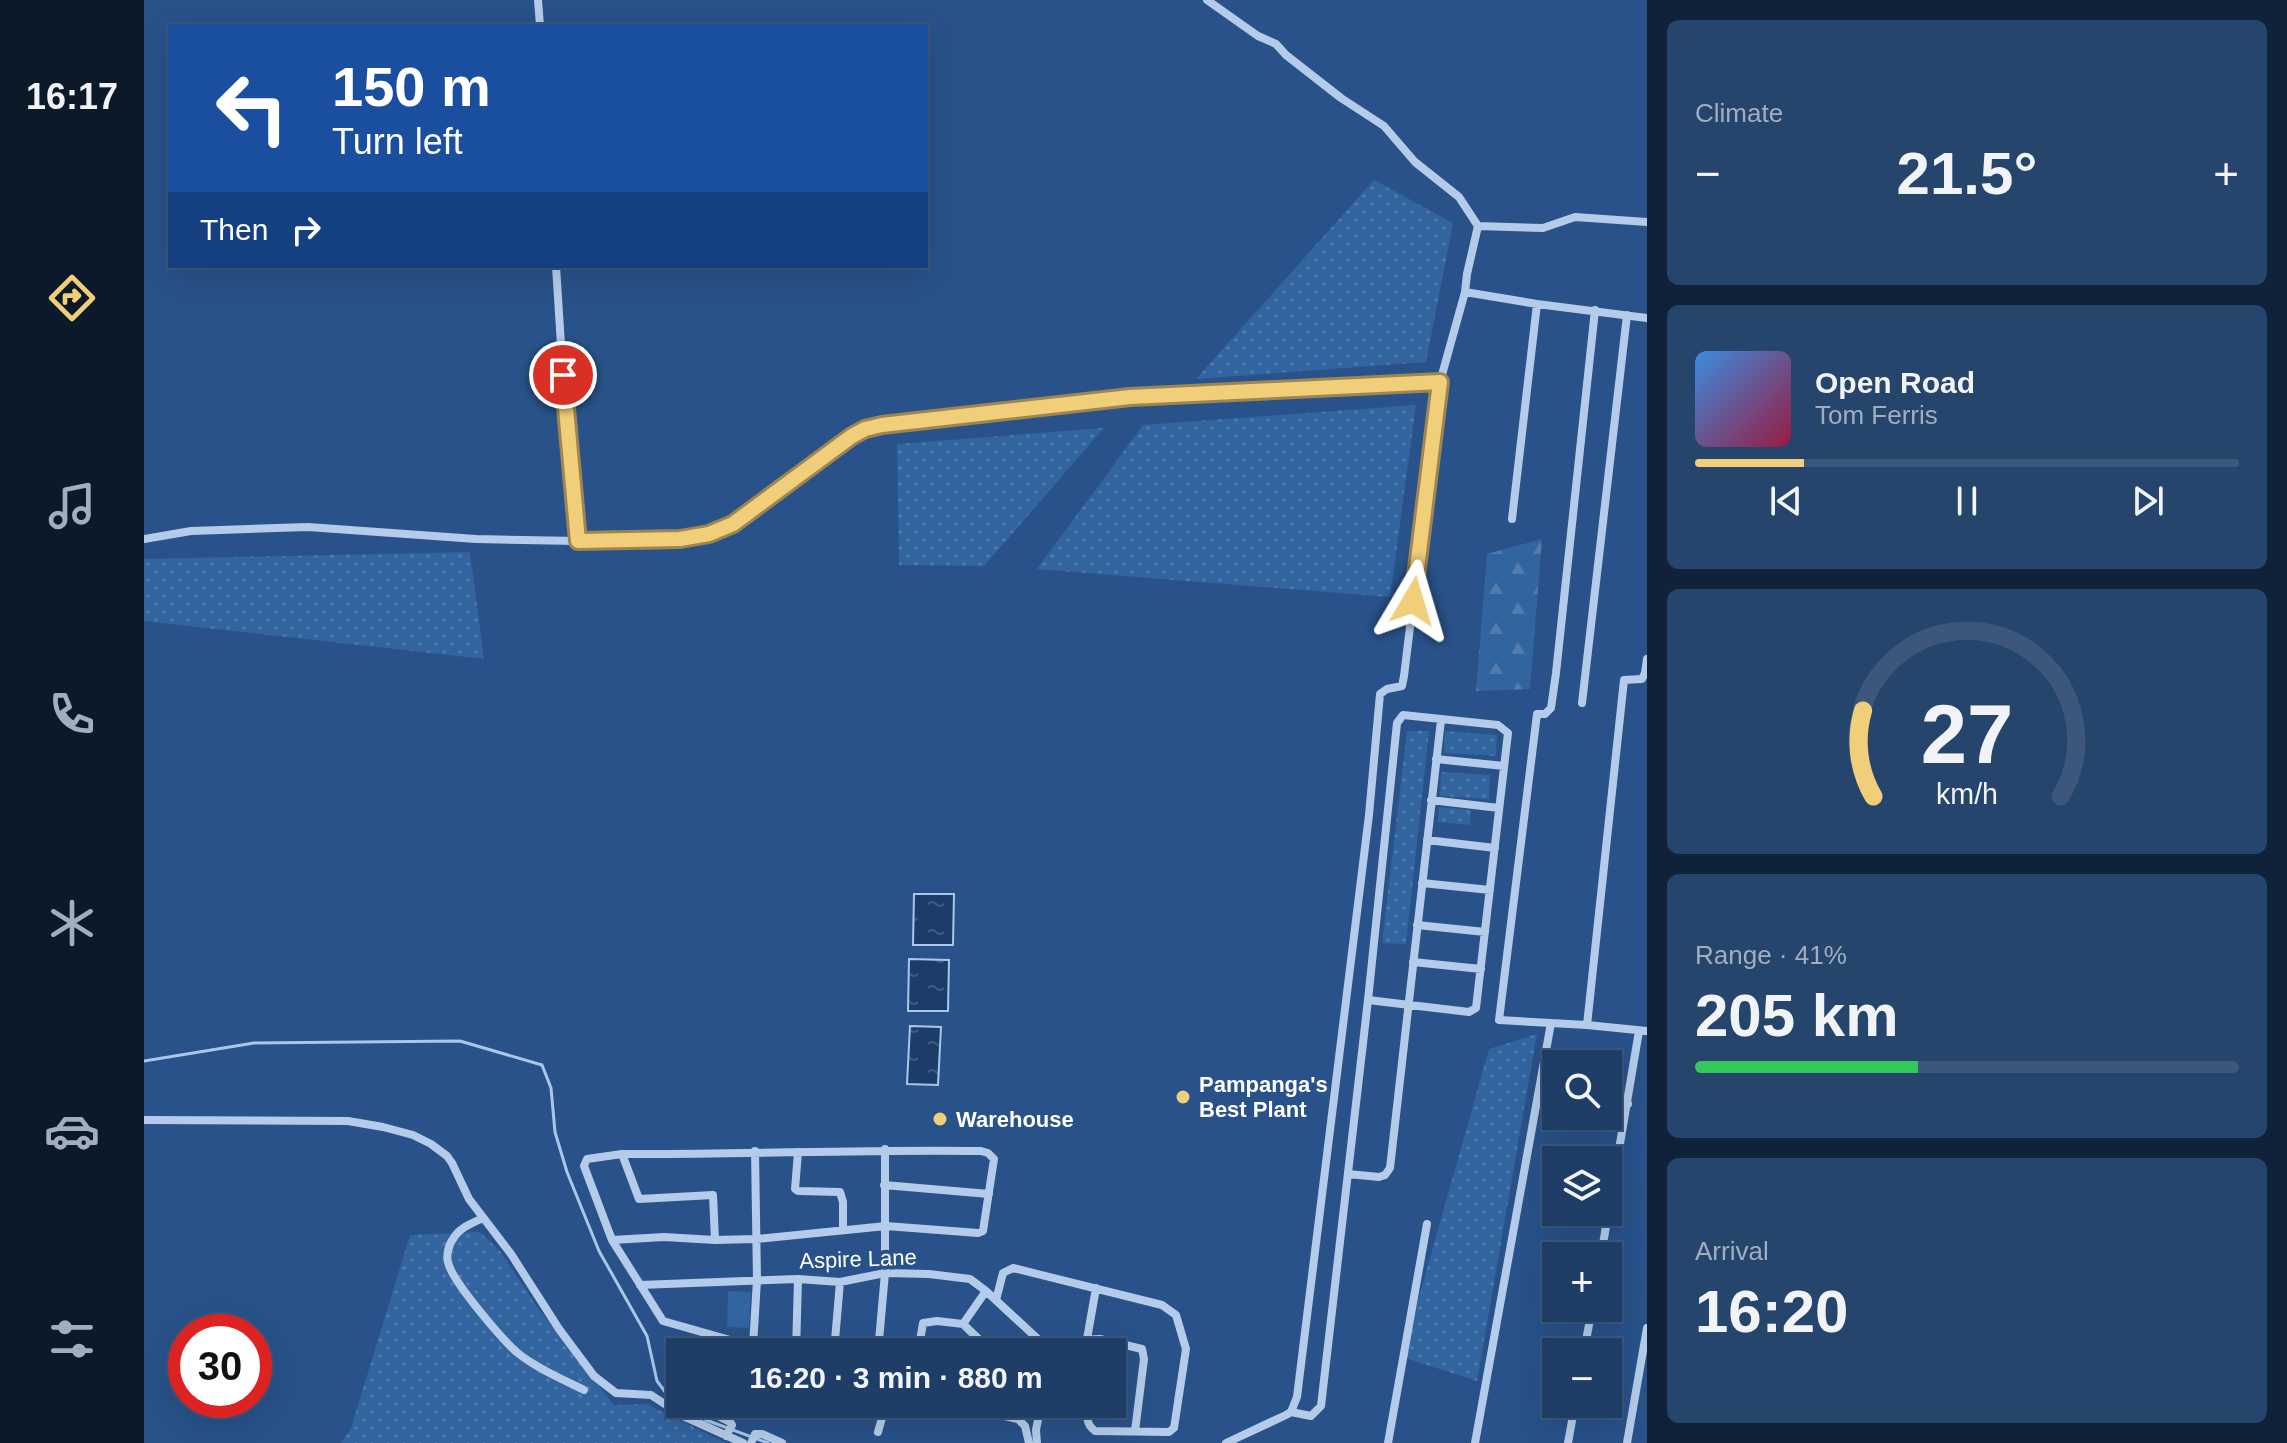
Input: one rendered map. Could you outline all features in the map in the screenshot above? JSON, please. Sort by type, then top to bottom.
[{"type":"street","points":[[538,0],[540,24]]},
{"type":"street","points":[[1207,0],[1258,36],[1276,44],[1341,98],[1384,126],[1415,162],[1459,197],[1478,226],[1465,292],[1440,382],[1402,686],[1380,694],[1369,815],[1332,1121],[1297,1397],[1291,1412]]},
{"type":"street","points":[[1478,226],[1543,228],[1575,217],[1647,222]]},
{"type":"street","points":[[556,268],[566,424],[578,541]]},
{"type":"street","points":[[1465,292],[1647,318]]},
{"type":"street","points":[[1512,519],[1537,304]]},
{"type":"street","points":[[1595,310],[1556,673],[1551,708],[1545,714],[1537,714],[1499,1020],[1643,1031],[1603,1242]]},
{"type":"street","points":[[1582,703],[1627,315]]},
{"type":"street","points":[[144,539],[191,531],[308,527],[476,539],[680,539],[709,534],[733,524],[852,436],[882,425],[1130,397],[1440,382]]},
{"type":"street","points":[[1587,1025],[1624,680],[1642,679],[1647,659]]},
{"type":"street","points":[[1226,1443],[1291,1412],[1311,1416],[1321,1406],[1397,723],[1403,715],[1498,725],[1508,733],[1476,1008],[1469,1012],[1368,1000]]},
{"type":"street","points":[[1348,1174],[1379,1177],[1390,1168],[1441,720]]},
{"type":"street","points":[[1436,759],[1504,766]]},
{"type":"street","points":[[1431,800],[1499,808]]},
{"type":"street","points":[[1427,840],[1495,848]]},
{"type":"street","points":[[1422,883],[1490,890]]},
{"type":"street","points":[[1417,925],[1485,932]]},
{"type":"street","points":[[1413,962],[1481,969]]},
{"type":"street","points":[[1475,1443],[1551,1023]]},
{"type":"street","points":[[1622,1103],[1628,1104]]},
{"type":"street","points":[[144,1120],[348,1121],[413,1135],[447,1156],[469,1199],[511,1254],[559,1329],[594,1376],[616,1393],[651,1395],[666,1401]]},
{"type":"street","points":[[879,1338],[885,1273],[885,1149]]},
{"type":"street","points":[[612,1240],[664,1237],[756,1239],[886,1226],[978,1233],[983,1231],[994,1159],[988,1153],[885,1149],[622,1154],[584,1161],[612,1240],[659,1317],[669,1325],[721,1338]]},
{"type":"street","points":[[753,1338],[757,1280],[755,1151]]},
{"type":"street","points":[[798,1152],[795,1189],[840,1192],[843,1230]]},
{"type":"street","points":[[622,1154],[639,1199],[713,1195],[715,1240]]},
{"type":"street","points":[[884,1185],[989,1194]]},
{"type":"street","points":[[483,1218],[454,1236],[447,1256],[448,1265],[491,1325],[516,1352],[534,1365],[584,1390]]},
{"type":"street","points":[[1388,1443],[1427,1224]]},
{"type":"street","points":[[996,1300],[1003,1273],[1013,1268],[1162,1305],[1176,1315],[1186,1349],[1174,1428],[1169,1432],[1095,1431],[1086,1418]]},
{"type":"street","name":"Aspire Lane","points":[[640,1285],[798,1279],[840,1282],[885,1273],[970,1279],[1037,1338]]},
{"type":"street","points":[[796,1338],[798,1279]]},
{"type":"street","points":[[835,1338],[840,1282]]},
{"type":"street","points":[[1087,1338],[1096,1288]]},
{"type":"street","points":[[963,1324],[986,1291]]},
{"type":"street","points":[[920,1338],[923,1323],[937,1321],[963,1324],[978,1338]]},
{"type":"street","points":[[1627,1443],[1647,1328]]},
{"type":"street","points":[[1126,1345],[1142,1349],[1144,1359],[1135,1431]]},
{"type":"street","points":[[706,1418],[739,1442]]},
{"type":"street","points":[[720,1418],[732,1425],[728,1432]]},
{"type":"street","points":[[878,1432],[882,1418]]},
{"type":"street","points":[[1014,1418],[1025,1426],[1029,1443]]},
{"type":"street","points":[[1037,1443],[1038,1418]]},
{"type":"street","points":[[1568,1443],[1572,1418]]},
{"type":"street","points":[[753,1440],[762,1434],[782,1443]]},
{"type":"green space","points":[[1374,180],[1453,223],[1426,362],[1196,379]]},
{"type":"green space","points":[[1416,405],[1390,597],[1037,569],[1143,425]]},
{"type":"green space","points":[[1104,428],[984,566],[899,565],[897,444]]},
{"type":"green space","points":[[1542,539],[1530,689],[1476,691],[1487,554]]},
{"type":"green space","points":[[470,552],[484,659],[144,621],[144,559]]},
{"type":"green space","points":[[1407,731],[1429,731],[1406,944],[1382,943]]},
{"type":"green space","points":[[1445,731],[1497,735],[1496,756],[1444,753]]},
{"type":"green space","points":[[1441,772],[1490,775],[1489,799],[1440,796]]},
{"type":"green space","points":[[1439,807],[1471,810],[1470,825],[1438,822]]},
{"type":"green space","points":[[1537,1034],[1477,1381],[1402,1357],[1489,1049]]},
{"type":"green space","points":[[480,1232],[501,1252],[537,1307],[614,1405],[647,1404],[666,1413],[666,1418],[675,1418],[726,1443],[341,1443],[351,1428],[410,1235]]},
{"type":"green space","points":[[728,1291],[751,1292],[749,1328],[727,1327]]},
{"type":"water","points":[[914,894],[954,894],[953,945],[913,945]]},
{"type":"water","points":[[909,959],[949,960],[948,1011],[908,1011]]},
{"type":"water","points":[[910,1026],[941,1027],[938,1085],[907,1084]]},
{"type":"waterway","points":[[144,1061],[254,1043],[460,1041],[542,1065],[551,1088],[555,1132],[567,1172],[599,1251],[647,1336],[657,1381],[666,1393]]},
{"type":"waterway","points":[[703,1418],[768,1443]]},
{"type":"place","name":"Pampanga's Best Plant","points":[[1183,1097]]},
{"type":"place","name":"Warehouse","points":[[940,1119]]},
{"type":"route","points":[[563,375],[578,541],[680,539],[709,534],[733,524],[852,436],[882,425],[1130,397],[1440,382],[1413,601]]}]
